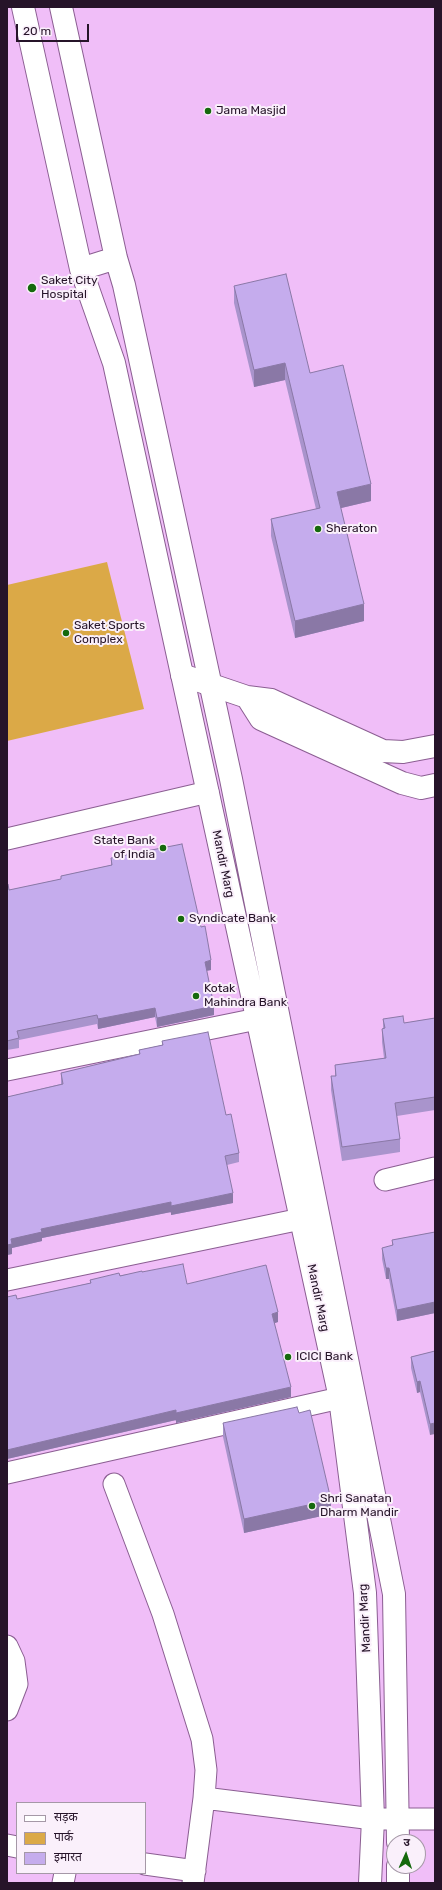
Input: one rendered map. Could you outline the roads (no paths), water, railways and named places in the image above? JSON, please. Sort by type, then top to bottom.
[{"type":"main road","name":"Mandir Marg","points":[[23,7],[81,269],[114,363],[340,1398],[365,1593],[373,1819],[370,1883]]},
{"type":"main road","name":"Mandir Marg","points":[[61,7],[116,258],[124,286],[232,786],[394,1594],[398,1834]]},
{"type":"main road","points":[[81,269],[116,258]]},
{"type":"main road","points":[[182,675],[247,697],[272,700],[383,751],[403,752],[435,746]]},
{"type":"main road","points":[[247,697],[261,719],[402,783],[421,788],[435,785]]},
{"type":"street","points":[[7,839],[208,792]]},
{"type":"street","points":[[7,1070],[257,1019]]},
{"type":"street","points":[[385,1180],[435,1168]]},
{"type":"street","points":[[7,1280],[301,1219]]},
{"type":"street","points":[[7,1473],[340,1398]]},
{"type":"street","points":[[114,1484],[163,1614],[202,1739],[206,1770],[194,1877],[146,1864]]},
{"type":"street","points":[[7,1646],[14,1661],[17,1684],[7,1710]]},
{"type":"street","points":[[204,1798],[373,1819],[435,1819]]},
{"type":"place","name":"Jama Masjid","points":[[208,111]]},
{"type":"place","name":"Saket City Hospital","points":[[32,288]]},
{"type":"place","name":"Sheraton","points":[[318,529]]},
{"type":"place","name":"Saket Sports Complex","points":[[66,633]]},
{"type":"place","name":"State Bank of India","points":[[163,848]]},
{"type":"place","name":"Syndicate Bank","points":[[181,919]]},
{"type":"place","name":"Kotak Mahindra Bank","points":[[196,996]]},
{"type":"place","name":"ICICI Bank","points":[[288,1357]]},
{"type":"place","name":"Shri Sanatan Dharm Mandir","points":[[312,1506]]}]
